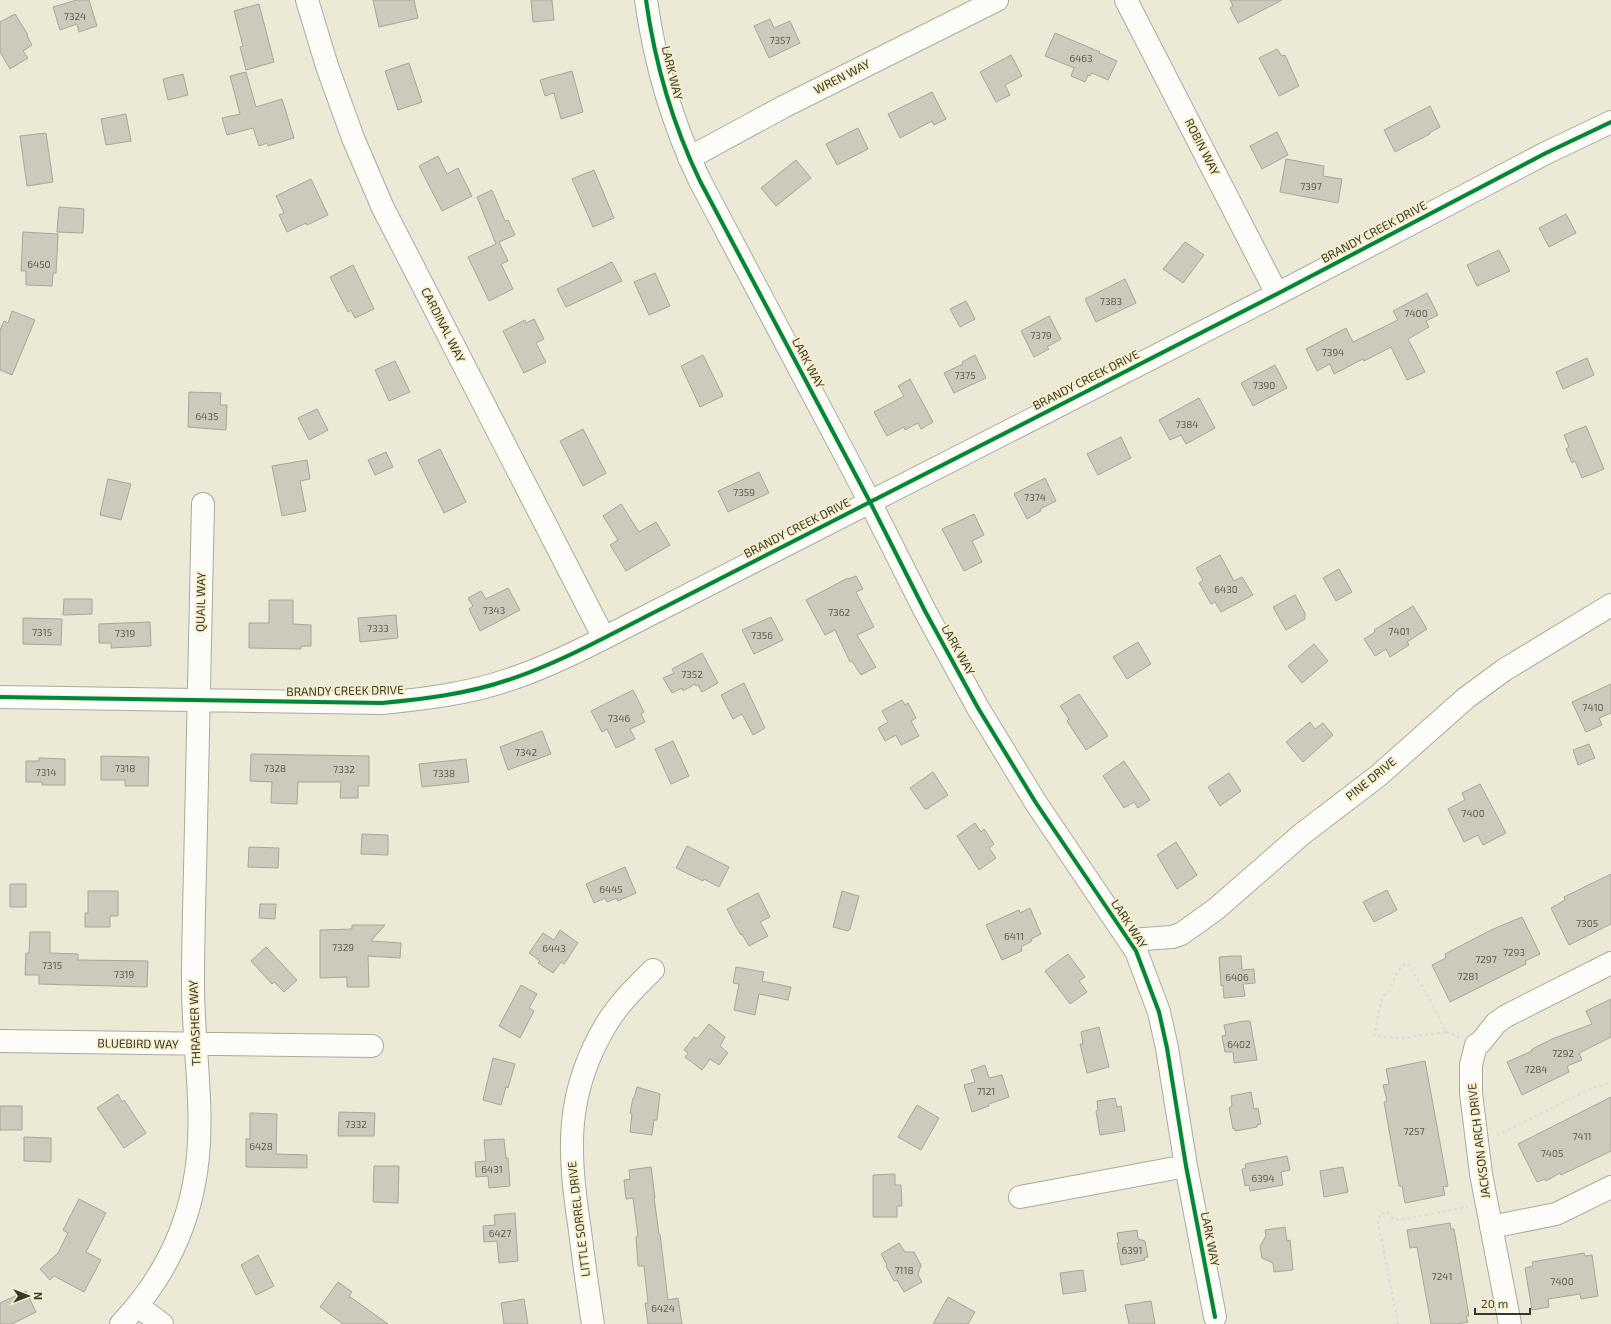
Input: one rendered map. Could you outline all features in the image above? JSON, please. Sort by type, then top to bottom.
[{"type":"street","name":"CARDINAL WAY","points":[[307,0],[327,66],[353,138],[383,208],[604,638]]},
{"type":"street","name":"LARK WAY","points":[[646,0],[658,67],[668,103],[689,158],[870,502],[925,611],[978,708],[1036,803],[1136,951],[1159,1012],[1167,1048],[1186,1166],[1215,1317]]},
{"type":"street","name":"WREN WAY","points":[[689,158],[783,107],[997,0]]},
{"type":"street","name":"ROBIN WAY","points":[[1126,0],[1277,294]]},
{"type":"street","name":"BRANDY CREEK DRIVE","points":[[0,697],[382,703],[428,699],[473,690],[508,680],[551,664],[604,638],[1277,294],[1546,153],[1611,122]]},
{"type":"street","name":"QUAIL WAY","points":[[199,701],[203,504]]},
{"type":"street","name":"PINE DRIVE","points":[[1130,940],[1172,937],[1182,934],[1216,909],[1302,834],[1378,776],[1466,698],[1504,670],[1611,605]]},
{"type":"street","name":"THRASHER WAY","points":[[121,1324],[138,1306],[156,1280],[173,1250],[183,1224],[194,1184],[199,1150],[193,987],[199,701]]},
{"type":"street","points":[[1476,1045],[1481,1042],[1496,1023],[1506,1016],[1611,962]]},
{"type":"street","name":"LITTLE SORREL DRIVE","points":[[593,1324],[572,1178],[571,1140],[574,1109],[581,1078],[590,1056],[608,1022],[627,996],[653,970]]},
{"type":"street","name":"BLUEBIRD WAY","points":[[0,1041],[372,1046]]},
{"type":"street","name":"JACKSON ARCH DRIVE","points":[[1476,1045],[1471,1065],[1471,1093],[1486,1203],[1510,1324]]},
{"type":"street","points":[[1020,1197],[1186,1166]]},
{"type":"street","points":[[1491,1227],[1556,1214],[1611,1187]]},
{"type":"street","points":[[138,1306],[162,1324]]},
{"type":"path","points":[[1446,1032],[1427,994],[1408,964],[1404,964],[1398,971],[1388,992],[1382,998],[1374,1036],[1403,1038],[1446,1032],[1476,1045]]},
{"type":"path","points":[[1477,1141],[1497,1135],[1590,1089],[1611,1082]]},
{"type":"path","points":[[1398,1324],[1378,1221],[1381,1213],[1388,1212],[1394,1220],[1486,1203]]},
{"type":"building","points":[[77,0],[89,0],[97,26],[79,32],[77,24],[60,30],[53,7]]},
{"type":"building","points":[[373,0],[414,0],[418,18],[379,27]]},
{"type":"building","points":[[531,0],[552,0],[554,20],[533,22]]},
{"type":"building","points":[[1230,0],[1282,0],[1238,23],[1230,8],[1233,6]]},
{"type":"building","points":[[259,4],[274,62],[246,70],[240,47],[243,46],[234,11]]},
{"type":"building","points":[[15,14],[28,35],[27,36],[32,45],[23,51],[28,58],[10,69],[0,52],[0,22]]},
{"type":"building","points":[[770,19],[774,28],[790,21],[800,43],[769,58],[754,26]]},
{"type":"building","points":[[1055,33],[1100,52],[1099,53],[1117,61],[1108,80],[1092,73],[1090,76],[1088,75],[1085,82],[1071,76],[1074,68],[1045,56]]},
{"type":"building","points":[[1277,49],[1282,56],[1285,55],[1299,86],[1279,96],[1259,58]]},
{"type":"building","points":[[1011,55],[1022,76],[1005,85],[1010,95],[996,102],[980,72]]},
{"type":"building","points":[[409,63],[422,102],[398,110],[385,71]]},
{"type":"building","points":[[572,71],[583,112],[561,119],[554,93],[545,96],[540,80]]},
{"type":"building","points":[[246,72],[256,107],[282,99],[294,138],[268,146],[267,143],[259,146],[253,128],[227,135],[222,118],[240,114],[230,76]]},
{"type":"building","points":[[183,74],[188,95],[168,100],[163,79]]},
{"type":"building","points":[[932,92],[946,119],[934,125],[932,121],[900,138],[888,114]]},
{"type":"building","points":[[1430,106],[1440,127],[1429,133],[1430,134],[1395,152],[1384,130]]},
{"type":"building","points":[[126,114],[131,141],[106,145],[101,119]]},
{"type":"building","points":[[858,128],[868,149],[837,165],[826,144]]},
{"type":"building","points":[[1277,132],[1288,155],[1262,169],[1250,146]]},
{"type":"building","points":[[46,133],[53,182],[27,186],[20,136]]},
{"type":"building","points":[[438,156],[447,174],[458,168],[472,196],[442,211],[419,166]]},
{"type":"building","points":[[1286,159],[1324,166],[1323,176],[1342,179],[1338,203],[1280,192]]},
{"type":"building","points":[[796,160],[811,178],[776,206],[761,188]]},
{"type":"building","points":[[594,170],[614,218],[593,227],[572,179]]},
{"type":"building","points":[[311,179],[328,215],[287,232],[279,215],[284,213],[276,196]]},
{"type":"building","points":[[492,190],[505,221],[508,220],[515,235],[499,242],[508,261],[501,264],[513,289],[489,301],[468,257],[496,244],[477,197]]},
{"type":"building","points":[[59,207],[84,209],[83,233],[57,232]]},
{"type":"building","points":[[1566,214],[1576,233],[1549,247],[1539,228]]},
{"type":"building","points":[[23,232],[58,234],[56,273],[53,273],[52,286],[26,285],[26,271],[21,271]]},
{"type":"building","points":[[1185,242],[1204,255],[1183,283],[1163,269]]},
{"type":"building","points":[[1499,250],[1510,271],[1477,286],[1467,265]]},
{"type":"building","points":[[612,262],[622,281],[566,307],[557,289]]},
{"type":"building","points":[[353,265],[374,309],[355,318],[351,310],[348,312],[330,277]]},
{"type":"building","points":[[655,273],[670,306],[649,315],[634,282]]},
{"type":"building","points":[[1125,279],[1136,303],[1096,322],[1085,299]]},
{"type":"building","points":[[1427,293],[1438,315],[1426,321],[1429,327],[1408,339],[1425,372],[1407,380],[1391,347],[1334,374],[1330,364],[1317,371],[1306,349],[1346,328],[1353,342],[1398,320],[1393,311]]},
{"type":"building","points":[[966,301],[975,319],[960,327],[950,309]]},
{"type":"building","points":[[12,311],[35,320],[12,375],[0,370],[0,330],[4,321],[8,323]]},
{"type":"building","points":[[1049,316],[1061,339],[1047,347],[1049,349],[1034,357],[1021,331]]},
{"type":"building","points":[[534,319],[544,339],[536,343],[546,362],[524,373],[503,331],[525,320],[526,323]]},
{"type":"building","points":[[703,355],[723,396],[700,407],[681,366]]},
{"type":"building","points":[[975,355],[986,378],[954,393],[944,373],[963,364],[962,362]]},
{"type":"building","points":[[1587,358],[1594,375],[1563,389],[1556,372]]},
{"type":"building","points":[[395,361],[410,392],[389,401],[375,370]]},
{"type":"building","points":[[1275,365],[1287,388],[1253,406],[1241,383]]},
{"type":"building","points":[[910,379],[933,422],[921,429],[918,423],[905,430],[904,427],[887,436],[874,412],[904,396],[898,386]]},
{"type":"building","points":[[189,392],[221,393],[220,405],[227,405],[226,430],[188,427]]},
{"type":"building","points":[[1199,398],[1215,428],[1186,444],[1181,435],[1170,440],[1159,420]]},
{"type":"building","points":[[317,409],[328,430],[309,440],[298,418]]},
{"type":"building","points":[[1586,426],[1604,469],[1582,478],[1575,461],[1572,463],[1566,449],[1569,447],[1564,435]]},
{"type":"building","points":[[583,429],[606,473],[583,486],[560,441]]},
{"type":"building","points":[[1121,437],[1131,458],[1098,475],[1087,454]]},
{"type":"building","points":[[440,449],[466,502],[444,513],[418,460]]},
{"type":"building","points":[[386,452],[393,467],[375,475],[368,460]]},
{"type":"building","points":[[307,460],[310,479],[300,481],[306,511],[282,516],[272,466]]},
{"type":"building","points":[[759,472],[769,493],[728,512],[718,491]]},
{"type":"building","points":[[1045,478],[1056,501],[1040,509],[1041,511],[1027,519],[1014,494]]},
{"type":"building","points":[[108,479],[131,484],[121,520],[100,515]]},
{"type":"building","points":[[621,504],[639,532],[656,522],[670,545],[626,571],[610,545],[618,540],[603,516]]},
{"type":"building","points":[[974,514],[984,535],[972,541],[982,562],[964,571],[942,529]]},
{"type":"building","points":[[1220,555],[1234,581],[1242,577],[1253,595],[1221,612],[1215,602],[1211,604],[1199,583],[1203,580],[1196,568]]},
{"type":"building","points":[[1339,569],[1352,592],[1336,601],[1323,578]]},
{"type":"building","points":[[856,576],[863,589],[856,592],[874,627],[857,635],[876,667],[861,675],[852,661],[850,662],[835,630],[825,635],[806,600],[848,578],[849,579]]},
{"type":"building","points":[[508,588],[520,610],[480,631],[469,609],[473,606],[468,598],[481,591],[486,599]]},
{"type":"building","points":[[1295,595],[1305,613],[1305,619],[1286,630],[1273,607]]},
{"type":"building","points":[[64,599],[92,599],[92,614],[63,615]]},
{"type":"building","points":[[269,600],[293,600],[293,624],[311,625],[311,646],[301,646],[301,649],[249,648],[249,623],[269,623]]},
{"type":"building","points":[[1413,606],[1427,629],[1407,642],[1409,645],[1390,657],[1386,649],[1375,656],[1364,639],[1375,632],[1374,630]]},
{"type":"building","points":[[396,615],[398,638],[360,642],[358,618]]},
{"type":"building","points":[[771,617],[783,640],[754,654],[742,630]]},
{"type":"building","points":[[23,618],[62,619],[61,645],[23,644]]},
{"type":"building","points":[[150,622],[151,646],[111,648],[111,643],[99,643],[99,624]]},
{"type":"building","points":[[1138,642],[1151,664],[1127,679],[1113,657]]},
{"type":"building","points":[[1314,644],[1328,661],[1302,683],[1288,666]]},
{"type":"building","points":[[702,653],[718,683],[702,692],[698,685],[696,686],[695,684],[683,691],[682,688],[672,693],[663,678],[674,673],[672,669]]},
{"type":"building","points":[[744,683],[765,728],[753,735],[742,714],[733,719],[721,695]]},
{"type":"building","points":[[1611,684],[1611,713],[1599,718],[1602,725],[1586,732],[1572,702]]},
{"type":"building","points":[[633,690],[644,712],[641,714],[645,722],[630,729],[635,739],[616,748],[607,729],[602,732],[591,711]]},
{"type":"building","points":[[1079,694],[1108,736],[1086,750],[1067,721],[1069,719],[1060,706]]},
{"type":"building","points":[[902,700],[905,705],[908,703],[916,718],[911,721],[919,736],[901,745],[896,735],[885,741],[878,728],[888,722],[882,711]]},
{"type":"building","points":[[1310,722],[1315,729],[1323,723],[1333,735],[1303,762],[1286,742]]},
{"type":"building","points":[[542,731],[551,754],[508,770],[500,747]]},
{"type":"building","points":[[673,741],[689,776],[671,784],[655,749]]},
{"type":"building","points":[[1589,744],[1595,758],[1578,765],[1573,750]]},
{"type":"building","points":[[251,754],[369,756],[369,786],[358,786],[358,798],[340,798],[341,782],[298,782],[297,804],[271,803],[272,782],[250,781]]},
{"type":"building","points":[[101,756],[149,757],[148,786],[125,786],[125,780],[101,780]]},
{"type":"building","points":[[39,758],[65,759],[65,785],[42,785],[42,782],[26,782],[26,761],[39,761]]},
{"type":"building","points":[[466,759],[469,782],[422,787],[419,764]]},
{"type":"building","points":[[1124,761],[1150,800],[1138,808],[1134,802],[1124,808],[1103,776]]},
{"type":"building","points":[[933,772],[948,795],[925,809],[910,788]]},
{"type":"building","points":[[1229,773],[1241,791],[1220,806],[1208,787]]},
{"type":"building","points":[[1480,784],[1506,833],[1483,845],[1478,835],[1464,842],[1448,809],[1465,800],[1462,793]]},
{"type":"building","points":[[975,823],[981,832],[984,829],[994,844],[989,848],[996,858],[979,870],[957,836]]},
{"type":"building","points":[[362,834],[388,835],[388,855],[361,854]]},
{"type":"building","points":[[1176,842],[1197,875],[1177,889],[1157,855]]},
{"type":"building","points":[[687,846],[729,867],[719,887],[704,879],[703,881],[676,868]]},
{"type":"building","points":[[249,847],[279,848],[278,868],[248,867]]},
{"type":"building","points":[[625,867],[636,893],[618,901],[617,898],[607,902],[605,898],[594,903],[586,884]]},
{"type":"building","points":[[1611,874],[1611,924],[1569,945],[1551,908],[1565,900],[1564,897]]},
{"type":"building","points":[[10,884],[26,884],[26,907],[10,907]]},
{"type":"building","points":[[1387,890],[1397,910],[1374,922],[1363,902]]},
{"type":"building","points":[[88,891],[118,891],[118,916],[110,916],[110,927],[85,927],[85,913],[88,913]]},
{"type":"building","points":[[842,891],[859,896],[850,929],[848,931],[833,927]]},
{"type":"building","points":[[758,893],[770,917],[760,922],[768,936],[749,946],[736,927],[727,909]]},
{"type":"building","points":[[260,904],[276,904],[275,919],[259,918]]},
{"type":"building","points":[[1030,908],[1041,934],[1031,939],[1032,941],[1021,947],[1022,951],[1002,960],[986,925],[1019,910],[1020,913]]},
{"type":"building","points":[[1522,917],[1540,954],[1525,961],[1526,964],[1450,1002],[1432,965],[1446,958],[1445,954],[1491,930]]},
{"type":"building","points":[[352,925],[385,925],[371,941],[401,943],[400,958],[368,956],[369,987],[347,987],[347,977],[320,978],[320,930],[352,929]]},
{"type":"building","points":[[560,930],[578,943],[564,964],[561,962],[553,973],[538,963],[540,961],[529,953],[543,933],[554,940]]},
{"type":"building","points":[[30,932],[50,932],[50,953],[78,954],[78,960],[148,961],[147,987],[39,984],[39,975],[25,975],[26,953],[29,953]]},
{"type":"building","points":[[266,947],[297,980],[284,992],[274,982],[272,984],[251,961]]},
{"type":"building","points":[[1068,954],[1085,977],[1079,981],[1087,992],[1070,1004],[1045,971]]},
{"type":"building","points":[[1241,956],[1242,970],[1254,969],[1255,983],[1243,984],[1245,996],[1224,998],[1223,985],[1221,986],[1219,957]]},
{"type":"building","points":[[736,967],[764,972],[762,981],[791,987],[788,1000],[759,994],[755,1015],[734,1010],[739,984],[733,983]]},
{"type":"building","points":[[521,985],[537,994],[529,1008],[534,1011],[520,1038],[499,1026]]},
{"type":"building","points":[[1611,999],[1611,1037],[1579,1053],[1582,1060],[1567,1066],[1569,1072],[1522,1095],[1507,1062],[1532,1051],[1531,1050],[1552,1039],[1592,1024],[1586,1011]]},
{"type":"building","points":[[1250,1021],[1257,1060],[1234,1063],[1233,1052],[1225,1052],[1222,1036],[1226,1035],[1224,1025]]},
{"type":"building","points":[[709,1024],[725,1037],[720,1046],[728,1053],[719,1065],[710,1059],[702,1070],[685,1057],[688,1053],[684,1050],[694,1037],[697,1039]]},
{"type":"building","points":[[1099,1027],[1109,1067],[1087,1073],[1080,1044],[1083,1044],[1081,1032]]},
{"type":"building","points":[[493,1058],[515,1064],[501,1105],[483,1100]]},
{"type":"building","points":[[1425,1061],[1448,1186],[1443,1187],[1445,1195],[1405,1203],[1402,1186],[1399,1186],[1384,1102],[1387,1101],[1383,1085],[1389,1084],[1386,1069]]},
{"type":"building","points":[[985,1065],[989,1078],[1002,1075],[1009,1097],[972,1112],[964,1085],[975,1082],[971,1070]]},
{"type":"building","points":[[637,1087],[660,1094],[657,1120],[654,1120],[652,1135],[630,1132],[632,1114],[630,1113]]},
{"type":"building","points":[[1251,1092],[1254,1109],[1258,1108],[1261,1124],[1257,1125],[1257,1127],[1235,1131],[1235,1128],[1233,1129],[1229,1108],[1232,1105],[1231,1096]]},
{"type":"building","points":[[118,1094],[122,1102],[124,1100],[146,1133],[124,1148],[97,1108]]},
{"type":"building","points":[[1611,1097],[1611,1151],[1561,1175],[1560,1173],[1546,1181],[1545,1179],[1537,1182],[1518,1144]]},
{"type":"building","points":[[1115,1098],[1117,1107],[1121,1106],[1125,1131],[1100,1135],[1096,1111],[1098,1110],[1097,1101]]},
{"type":"building","points":[[917,1105],[939,1118],[921,1150],[898,1137]]},
{"type":"building","points":[[0,1106],[22,1106],[22,1130],[0,1130]]},
{"type":"building","points":[[339,1112],[375,1113],[374,1136],[338,1136]]},
{"type":"building","points":[[250,1113],[277,1114],[276,1154],[307,1155],[307,1168],[246,1167],[246,1139],[250,1139]]},
{"type":"building","points":[[24,1137],[51,1138],[51,1162],[24,1161]]},
{"type":"building","points":[[504,1139],[506,1158],[508,1158],[510,1186],[489,1188],[488,1176],[476,1177],[475,1162],[486,1161],[484,1140]]},
{"type":"building","points":[[1287,1156],[1290,1170],[1281,1172],[1283,1185],[1250,1191],[1249,1185],[1245,1186],[1242,1169],[1246,1168],[1245,1164]]},
{"type":"building","points":[[374,1166],[399,1166],[398,1203],[373,1202]]},
{"type":"building","points":[[651,1167],[668,1300],[678,1298],[682,1324],[648,1324],[645,1303],[648,1303],[644,1266],[638,1266],[636,1237],[638,1236],[633,1198],[626,1199],[624,1180],[630,1179],[629,1170]]},
{"type":"building","points":[[1343,1167],[1348,1192],[1324,1197],[1320,1171]]},
{"type":"building","points":[[895,1174],[895,1185],[901,1185],[902,1206],[897,1206],[897,1217],[873,1217],[873,1175]]},
{"type":"building","points":[[79,1199],[106,1213],[86,1252],[101,1260],[84,1292],[54,1276],[50,1280],[40,1269],[58,1253],[68,1233],[63,1230]]},
{"type":"building","points":[[515,1213],[518,1261],[499,1263],[497,1241],[484,1242],[483,1226],[495,1225],[494,1215]]},
{"type":"building","points":[[1450,1223],[1451,1229],[1454,1229],[1469,1316],[1466,1316],[1468,1322],[1457,1324],[1431,1324],[1417,1247],[1410,1248],[1407,1230]]},
{"type":"building","points":[[1285,1227],[1287,1241],[1290,1240],[1293,1270],[1274,1272],[1273,1263],[1262,1258],[1260,1246],[1266,1236],[1265,1230]]},
{"type":"building","points":[[1137,1230],[1138,1239],[1145,1241],[1148,1257],[1144,1258],[1145,1260],[1121,1265],[1117,1243],[1119,1243],[1117,1233]]},
{"type":"building","points":[[899,1243],[905,1252],[914,1252],[921,1265],[918,1275],[922,1282],[904,1292],[897,1280],[894,1281],[881,1254]]},
{"type":"building","points":[[1584,1253],[1585,1256],[1592,1255],[1598,1296],[1581,1299],[1580,1294],[1548,1299],[1549,1307],[1532,1310],[1525,1268],[1533,1266],[1532,1262]]},
{"type":"building","points":[[258,1255],[274,1286],[256,1295],[241,1265]]},
{"type":"building","points":[[1083,1270],[1086,1291],[1063,1294],[1060,1273]]},
{"type":"building","points":[[338,1282],[352,1292],[349,1296],[388,1324],[343,1324],[320,1307]]},
{"type":"building","points":[[26,1291],[36,1312],[12,1324],[0,1324],[0,1303]]},
{"type":"building","points":[[948,1297],[975,1312],[968,1324],[933,1324]]},
{"type":"building","points":[[524,1299],[528,1324],[504,1324],[501,1303]]},
{"type":"building","points":[[1151,1301],[1155,1324],[1129,1324],[1125,1305]]},
{"type":"cycle path","points":[[646,0],[654,47],[666,93],[681,137],[700,181],[870,502],[925,611],[978,708],[1036,803],[1136,951],[1159,1012],[1167,1048],[1186,1166],[1215,1317]]},
{"type":"cycle path","points":[[0,697],[382,703],[430,698],[477,689],[521,676],[592,644],[1277,294],[1546,153],[1611,122]]}]
